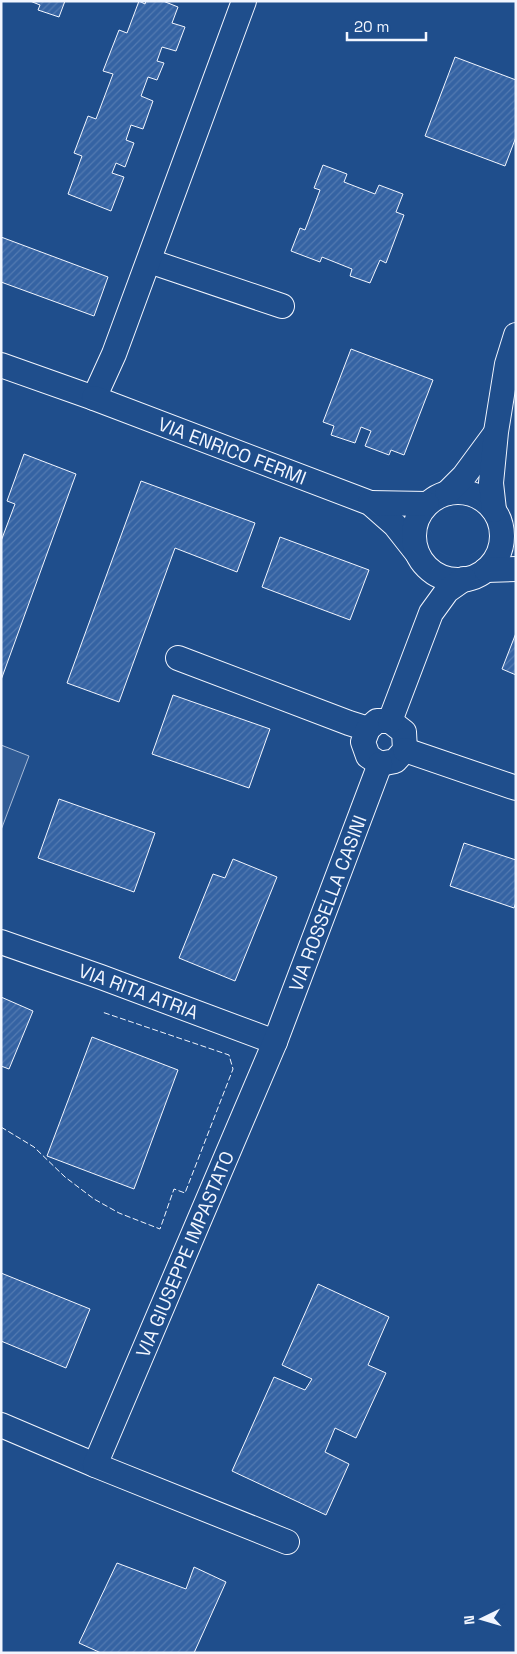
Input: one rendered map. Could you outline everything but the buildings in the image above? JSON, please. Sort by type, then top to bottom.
[{"type":"street","points":[[94,398],[114,354],[244,1]]},
{"type":"street","points":[[148,261],[282,306]]},
{"type":"street","points":[[496,432],[464,476],[437,499],[416,522],[414,544],[417,553],[421,560],[435,574],[454,580],[475,577],[492,564],[501,548],[504,528],[491,483],[496,432],[507,364],[516,335]]},
{"type":"street","name":"VIA ENRICO FERMI","points":[[1,365],[94,398],[370,503],[395,525],[417,553]]},
{"type":"street","points":[[437,499],[455,492],[471,494],[488,503],[504,528]]},
{"type":"street","name":"VIA ENRICO FERMI","points":[[370,503],[437,499]]},
{"type":"street","points":[[486,570],[516,569]]},
{"type":"street","points":[[390,721],[431,613],[435,574]]},
{"type":"street","points":[[431,613],[447,591],[464,579]]},
{"type":"street","points":[[178,658],[368,729]]},
{"type":"street","points":[[377,721],[390,721],[404,732],[406,750],[396,761],[380,764],[368,756],[363,742],[368,729],[377,721]]},
{"type":"street","points":[[406,750],[516,788]]},
{"type":"street","name":"VIA ROSSELLA CASINI","points":[[275,1042],[380,764]]},
{"type":"street","name":"VIA RITA ATRIA","points":[[1,942],[275,1042]]},
{"type":"street","name":"VIA GIUSEPPE IMPASTATO","points":[[95,1465],[275,1042]]},
{"type":"street","points":[[1,1425],[287,1542]]},
{"type":"shaded area","points":[[1,745],[29,756],[1,830]]},
{"type":"fence","points":[[1,1127],[34,1147],[65,1177],[94,1199],[119,1213],[160,1229],[174,1189],[185,1193],[233,1069],[229,1055],[102,1012]]}]
